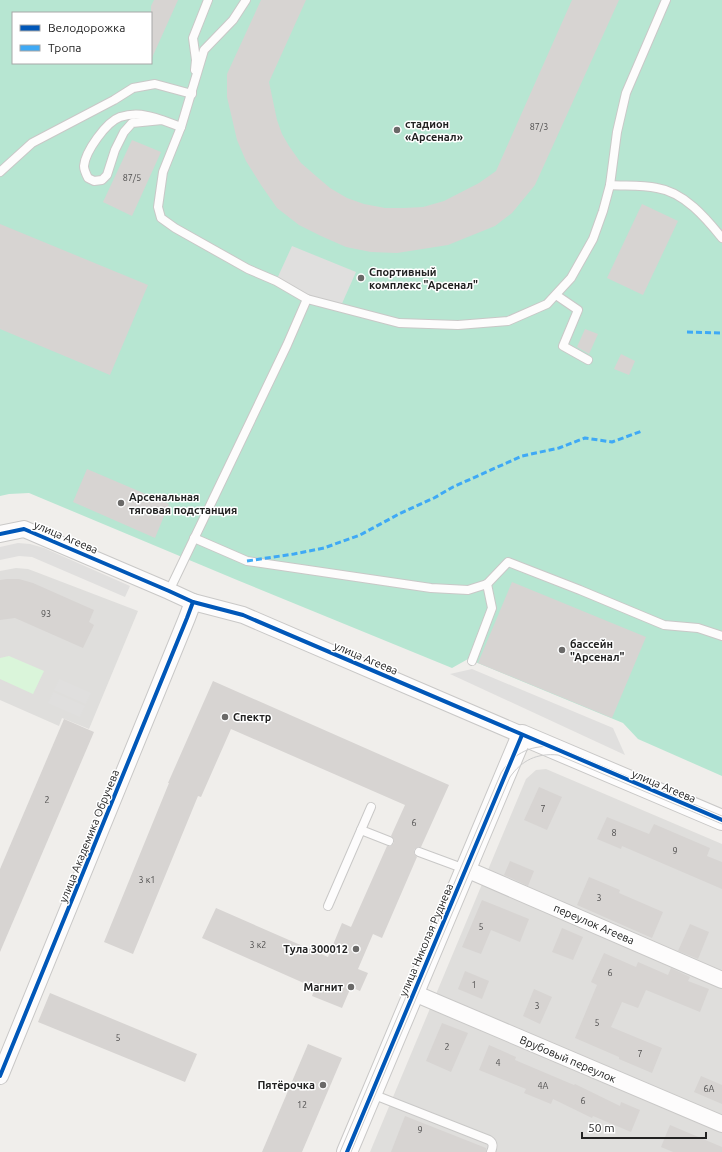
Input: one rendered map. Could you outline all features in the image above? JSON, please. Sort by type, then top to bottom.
[{"type":"street","name":"улица Агеева","points":[[0,534],[24,529],[193,602],[243,616],[722,820]]},
{"type":"street","name":"улица Академика Обручева","points":[[0,1076],[188,618],[193,602]]},
{"type":"street","name":"улица Николая Руднева","points":[[347,1152],[522,735]]},
{"type":"street","name":"переулок Агеева","points":[[466,869],[722,980]]},
{"type":"street","name":"Врубовый переулок","points":[[414,993],[722,1124]]},
{"type":"lane","points":[[192,94],[196,60],[193,38],[208,0]]},
{"type":"lane","points":[[246,0],[233,20],[204,50],[181,127],[163,172],[158,207],[161,218],[175,228],[229,259],[276,281],[307,299],[399,323],[458,325],[508,321],[547,304],[571,278],[593,239],[603,211],[610,185],[617,132],[626,94],[666,0]]},
{"type":"lane","points":[[0,172],[32,143],[114,100],[133,88],[155,84],[192,94]]},
{"type":"lane","points":[[162,120],[132,123],[124,132],[115,150],[108,175],[102,180],[94,181],[88,178],[84,167],[95,141],[105,129],[118,118],[129,115],[143,114],[162,120],[181,127]]},
{"type":"lane","points":[[610,185],[658,188],[683,198],[710,223],[722,238]]},
{"type":"lane","points":[[556,295],[578,310],[563,346],[588,360]]},
{"type":"lane","points":[[169,591],[307,299]]},
{"type":"lane","points":[[194,538],[247,561],[431,588],[468,590],[487,584],[508,562],[664,625],[698,628],[722,636]]},
{"type":"lane","points":[[472,661],[492,608],[487,584]]},
{"type":"lane","points":[[328,906],[371,807]]},
{"type":"lane","points":[[361,830],[389,841]]},
{"type":"lane","points":[[419,852],[466,869]]},
{"type":"lane","points":[[372,1094],[489,1140],[493,1143],[491,1152]]},
{"type":"shaded area","points":[[292,246],[356,272],[340,308],[307,299],[276,281]]},
{"type":"shaded area","points":[[18,543],[30,544],[44,548],[130,586],[125,597],[32,557],[19,556],[0,560],[0,547]]},
{"type":"shaded area","points":[[16,568],[28,569],[138,611],[89,729],[62,718],[59,726],[0,700],[0,571]]},
{"type":"shaded area","points":[[472,669],[613,728],[625,755],[450,674]]},
{"type":"shaded area","points":[[59,679],[91,693],[86,704],[54,690]]},
{"type":"shaded area","points":[[53,692],[85,706],[80,717],[48,703]]},
{"type":"shaded area","points":[[546,769],[722,844],[722,1152],[370,1152],[526,779],[536,770]]},
{"type":"green space","name":"Спортивный комплекс \"Арсенал\"","points":[[0,0],[722,0],[722,776],[638,739],[623,723],[468,659],[452,668],[29,493],[0,496]]},
{"type":"green space","points":[[9,656],[44,671],[33,694],[0,679],[0,658]]},
{"type":"building","points":[[154,0],[178,0],[152,58],[152,12],[151,6]]},
{"type":"building","points":[[261,0],[306,0],[269,82],[277,120],[282,134],[289,146],[301,163],[330,188],[347,198],[364,204],[385,208],[404,208],[423,207],[444,201],[479,183],[496,171],[572,0],[619,0],[535,185],[512,213],[495,226],[448,245],[397,253],[371,252],[346,247],[299,225],[277,208],[246,161],[237,140],[227,97],[227,74]]},
{"type":"building","points":[[132,140],[161,152],[132,216],[103,202]]},
{"type":"building","points":[[642,204],[678,221],[643,295],[607,278]]},
{"type":"building","points":[[0,224],[148,285],[110,375],[0,329]]},
{"type":"building","points":[[585,329],[598,334],[589,354],[577,347]]},
{"type":"building","points":[[621,354],[635,361],[629,375],[614,369]]},
{"type":"building","name":"Арсенальная тяговая подстанция","points":[[87,469],[169,504],[155,538],[73,502]]},
{"type":"building","points":[[19,579],[33,583],[94,610],[89,622],[94,625],[83,648],[15,618],[0,620],[0,580]]},
{"type":"building","name":"бассейн \"Арсенал\"","points":[[512,582],[646,637],[612,718],[478,663]]},
{"type":"building","points":[[213,681],[449,785],[421,847],[414,850],[417,857],[382,938],[373,934],[358,969],[368,973],[360,991],[351,987],[342,1008],[312,996],[315,988],[202,938],[216,908],[328,957],[342,923],[351,927],[387,846],[394,843],[391,836],[405,805],[231,729],[201,797],[198,796],[133,954],[104,942],[168,783]]},
{"type":"building","points":[[64,719],[94,732],[0,952],[0,869]]},
{"type":"building","points":[[539,787],[562,797],[547,830],[524,820]]},
{"type":"building","points":[[607,817],[649,834],[654,824],[710,848],[707,856],[722,862],[722,889],[622,846],[621,849],[597,839]]},
{"type":"building","points":[[510,861],[534,871],[528,886],[504,875]]},
{"type":"building","points":[[589,877],[620,890],[619,893],[663,912],[652,938],[577,905]]},
{"type":"building","points":[[482,900],[529,919],[520,942],[491,930],[481,954],[462,947]]},
{"type":"building","points":[[690,924],[709,932],[698,959],[678,951]]},
{"type":"building","points":[[562,928],[583,937],[573,960],[552,952]]},
{"type":"building","points":[[604,953],[636,967],[638,962],[668,975],[671,968],[690,977],[688,981],[709,989],[700,1012],[646,990],[638,1008],[622,1002],[611,1027],[662,1048],[652,1073],[575,1038],[597,985],[591,982]]},
{"type":"building","points":[[465,971],[489,981],[482,999],[458,989]]},
{"type":"building","points":[[534,989],[552,997],[540,1024],[523,1016]]},
{"type":"building","points":[[50,993],[197,1054],[185,1082],[38,1022]]},
{"type":"building","points":[[442,1023],[468,1033],[451,1072],[426,1061]]},
{"type":"building","points":[[308,1044],[342,1058],[302,1152],[262,1152]]},
{"type":"building","points":[[489,1045],[516,1057],[515,1060],[574,1085],[575,1084],[620,1106],[621,1102],[640,1110],[631,1132],[593,1116],[592,1118],[553,1099],[551,1104],[524,1093],[526,1089],[479,1070]]},
{"type":"building","points":[[701,1076],[722,1085],[722,1104],[694,1092]]},
{"type":"building","points":[[405,1116],[486,1148],[486,1152],[391,1152]]},
{"type":"building","points":[[670,1125],[722,1147],[722,1152],[673,1152],[661,1147]]},
{"type":"tram line","points":[[340,1152],[501,773],[512,760],[518,755],[532,748],[548,746],[557,747],[722,816]]},
{"type":"tram line","points":[[351,1152],[510,777],[520,766],[531,759],[543,755],[558,755],[722,824]]},
{"type":"marked path","points":[[687,332],[722,333]]},
{"type":"marked path","points":[[247,561],[324,548],[360,535],[453,487],[522,456],[559,448],[585,438],[612,442],[642,431]]},
{"type":"cycle path","points":[[0,534],[24,529],[193,602],[243,615],[722,820]]},
{"type":"cycle path","points":[[0,1076],[193,602]]},
{"type":"cycle path","points":[[347,1152],[522,735]]},
{"type":"place","name":"стадион «Арсенал»","points":[[397,130]]},
{"type":"place","name":"Спортивный комплекс \"Арсенал\"","points":[[361,278]]},
{"type":"place","name":"Арсенальная тяговая подстанция","points":[[121,503]]},
{"type":"place","name":"бассейн \"Арсенал\"","points":[[562,650]]},
{"type":"place","name":"Спектр","points":[[225,717]]},
{"type":"place","name":"Тула 300012","points":[[356,949]]},
{"type":"place","name":"Магнит","points":[[351,987]]},
{"type":"place","name":"Пятёрочка","points":[[323,1085]]}]
